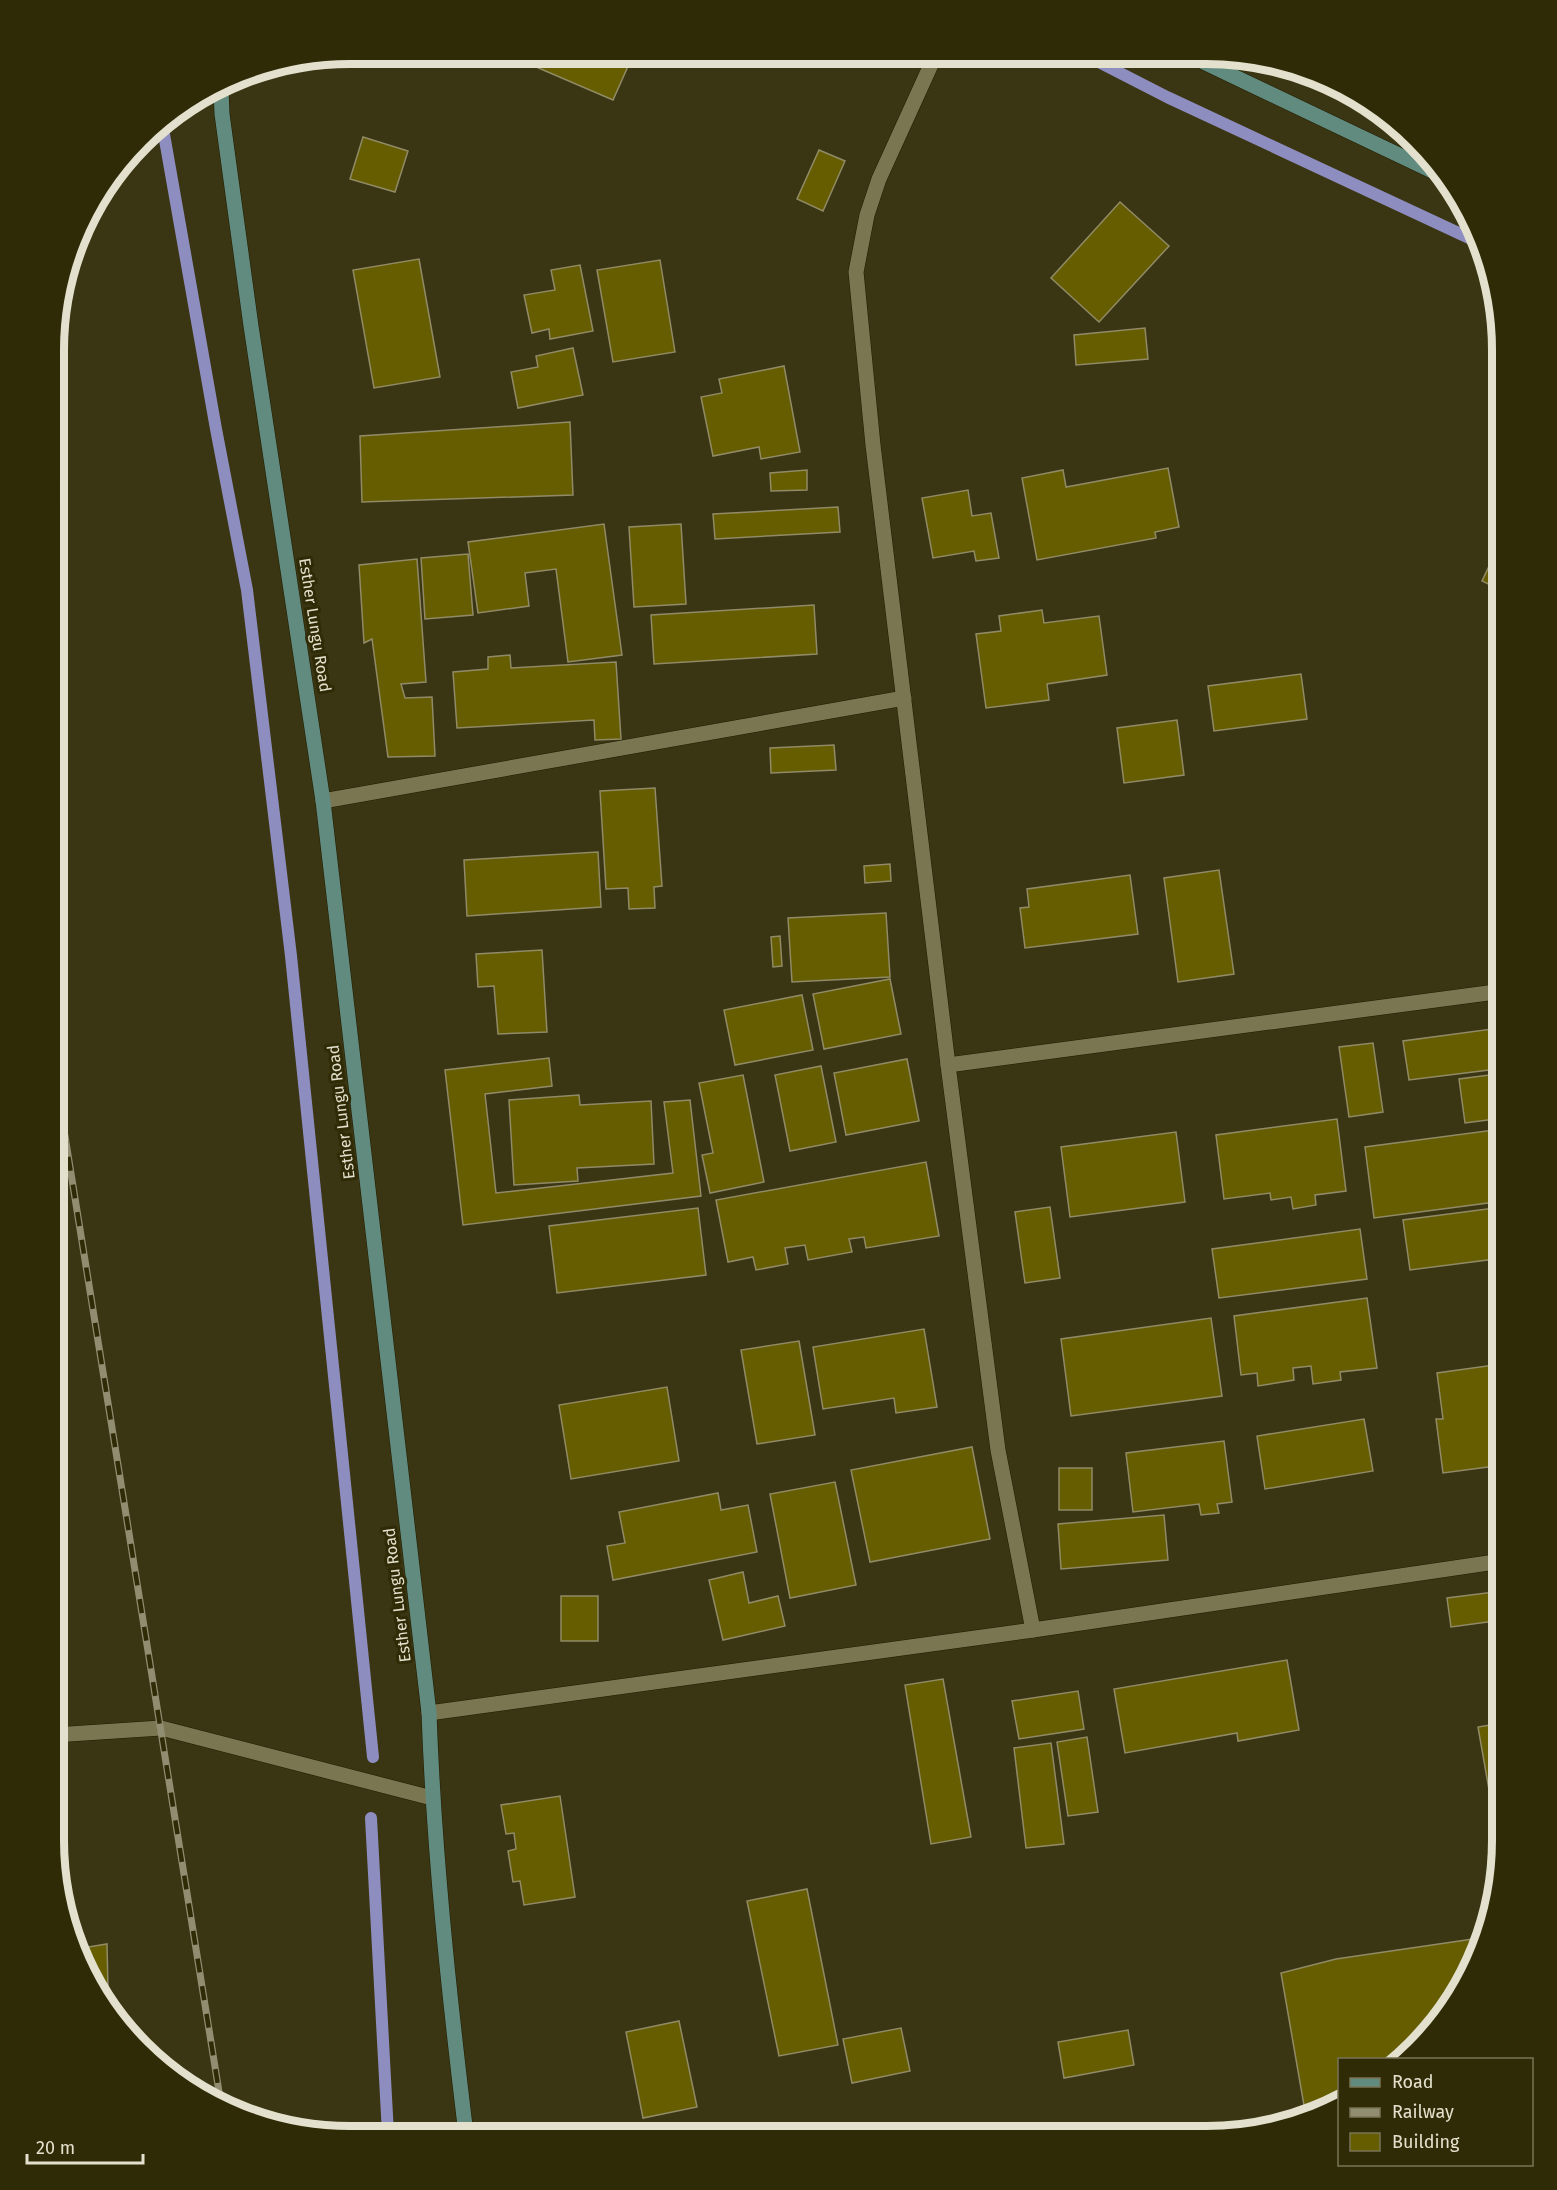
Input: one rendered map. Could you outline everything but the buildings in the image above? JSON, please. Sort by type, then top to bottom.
[{"type":"street","points":[[931,64],[879,179],[867,215],[856,272],[873,445],[948,1065],[998,1450],[1033,1630]]},
{"type":"street","points":[[1208,64],[1427,169]]},
{"type":"street","name":"Esther Lungu Road","points":[[221,95],[251,326],[323,801],[429,1713],[432,1798],[465,2126]]},
{"type":"street","points":[[323,801],[904,698]]},
{"type":"street","points":[[948,1065],[1492,992]]},
{"type":"street","points":[[429,1713],[1033,1630],[1492,1562]]},
{"type":"street","points":[[64,1734],[161,1728],[432,1798]]},
{"type":"waterway","points":[[1103,64],[1167,97],[1470,238]]},
{"type":"waterway","points":[[164,134],[247,590],[291,956],[373,1757]]},
{"type":"waterway","points":[[371,1818],[388,2126]]},
{"type":"railway","points":[[64,1130],[219,2094]]}]
